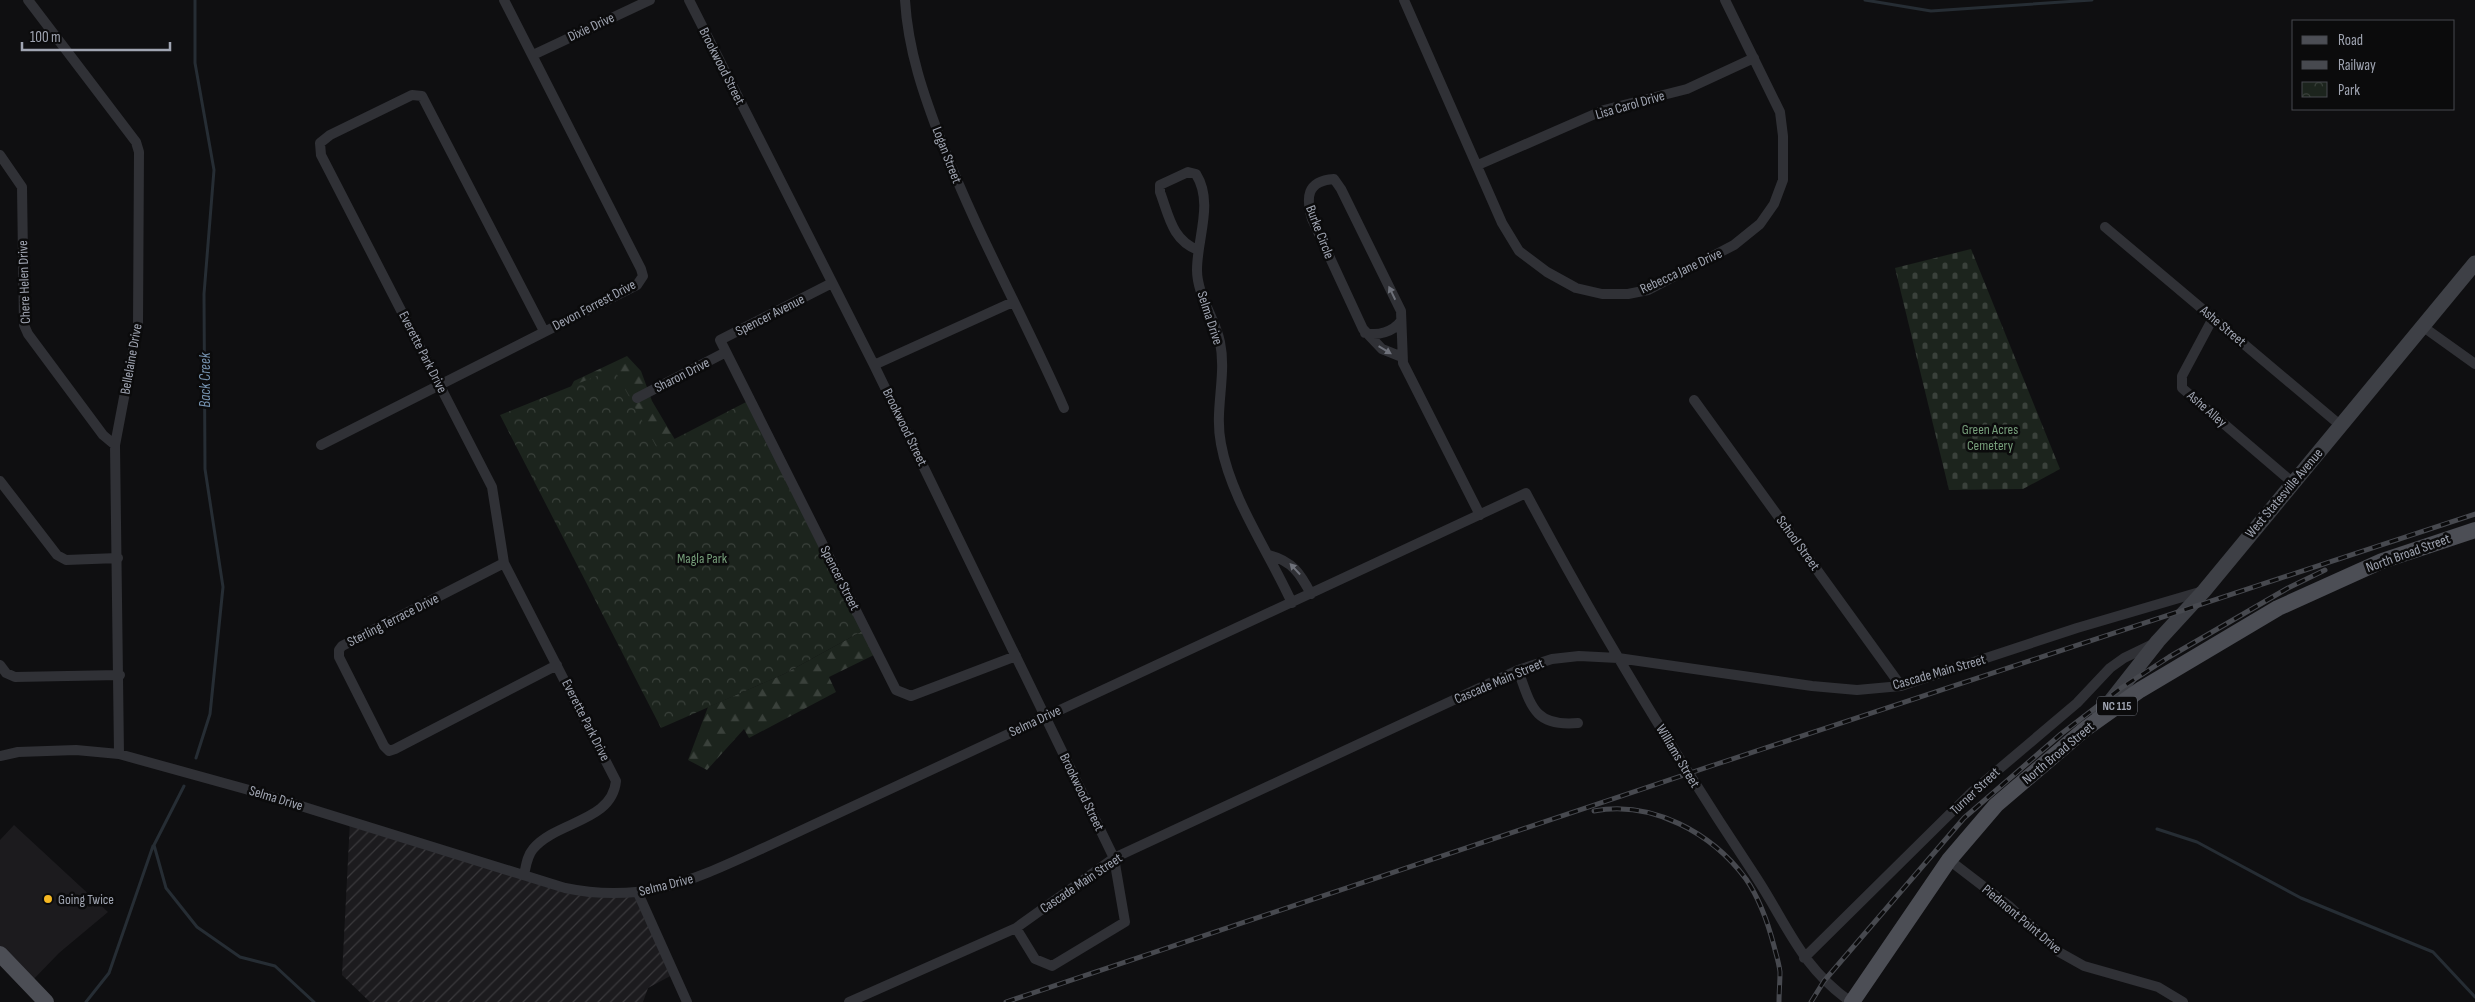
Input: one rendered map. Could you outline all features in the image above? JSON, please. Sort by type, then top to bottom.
[{"type":"main road","name":"North Broad Street","points":[[1852,1002],[1949,860],[1996,805],[2093,723],[2140,690],[2278,608],[2382,561],[2475,530]]},
{"type":"main road","points":[[0,954],[46,1002]]},
{"type":"street","name":"Bellelaine Drive","points":[[28,0],[136,142],[139,152],[138,324],[115,445],[120,675],[119,754]]},
{"type":"street","name":"Devon Forrest Drive","points":[[321,446],[637,285],[643,276],[642,269],[504,0]]},
{"type":"street","name":"Dixie Drive","points":[[533,55],[650,0]]},
{"type":"street","name":"Brookwood Street","points":[[689,0],[874,365],[1114,858],[1125,922],[1052,966],[1035,960],[1016,928]]},
{"type":"street","name":"Logan Street","points":[[905,0],[913,60],[961,194],[1064,408]]},
{"type":"street","name":"Rebecca Jane Drive","points":[[1404,0],[1502,223],[1519,252],[1547,272],[1576,288],[1602,294],[1628,294],[1648,290],[1734,245],[1760,224],[1774,204],[1783,180],[1783,136],[1780,112],[1725,0]]},
{"type":"street","name":"Lisa Carol Drive","points":[[1478,166],[1604,110],[1687,89],[1754,58]]},
{"type":"street","name":"Everette Park Drive","points":[[524,875],[528,858],[537,845],[556,832],[606,805],[615,791],[616,781],[504,563],[492,487],[322,155],[320,143],[330,135],[412,95],[422,96],[544,331]]},
{"type":"street","name":"Chere Helen Drive","points":[[0,156],[22,187],[24,325],[28,334],[103,435],[115,445]]},
{"type":"street","name":"Selma Drive","points":[[1198,250],[1185,245],[1177,235],[1160,192],[1160,185],[1188,172],[1196,174],[1203,186],[1204,206],[1197,272],[1220,341],[1222,360],[1218,421],[1224,458],[1237,491],[1292,603]]},
{"type":"street","name":"Burke Circle","points":[[1402,357],[1382,349],[1365,333],[1312,219],[1308,205],[1311,188],[1327,180],[1334,179],[1341,190],[1401,311],[1402,357],[1480,515]]},
{"type":"street","name":"Ashe Street","points":[[2105,227],[2340,425]]},
{"type":"street","name":"West Statesville Avenue","points":[[2093,723],[2158,641],[2204,590],[2475,263]]},
{"type":"street","name":"Spencer Avenue","points":[[726,352],[720,340],[832,283]]},
{"type":"street","points":[[874,365],[1014,302]]},
{"type":"street","name":"Ashe Alley","points":[[2213,318],[2182,376],[2182,388],[2292,482]]},
{"type":"street","points":[[1365,333],[1385,332],[1396,327],[1401,320]]},
{"type":"street","points":[[2422,326],[2475,364]]},
{"type":"street","name":"Sharon Drive","points":[[637,398],[726,352]]},
{"type":"street","name":"Spencer Street","points":[[726,352],[896,690],[912,696],[1016,656]]},
{"type":"street","name":"School Street","points":[[1694,400],[1901,686]]},
{"type":"street","points":[[0,481],[57,555],[66,560],[118,558]]},
{"type":"street","name":"Selma Drive","points":[[0,756],[18,752],[76,750],[119,754],[256,792],[524,875],[592,894],[638,893],[675,885],[703,875],[1526,493]]},
{"type":"street","name":"Williams Street","points":[[1526,493],[1569,574],[1687,774],[1759,882],[1804,958],[1824,981],[1852,1002]]},
{"type":"street","points":[[1269,555],[1284,559],[1293,566],[1311,594]]},
{"type":"street","name":"Sterling Terrace Drive","points":[[504,563],[342,646],[339,650],[339,657],[384,746],[389,751],[395,749],[558,665]]},
{"type":"street","name":"Cascade Main Street","points":[[849,1002],[1016,928],[1114,858],[1518,670],[1552,659],[1579,656],[1618,658],[1812,686],[1857,690],[1901,686],[2077,628],[2204,590]]},
{"type":"street","name":"Turner Street","points":[[1804,958],[1972,792],[2077,704],[2110,668],[2124,658],[2158,641]]},
{"type":"street","points":[[0,665],[6,673],[16,677],[120,675]]},
{"type":"street","points":[[1518,670],[1530,702],[1538,715],[1548,721],[1560,724],[1578,723]]},
{"type":"street","name":"Piedmont Point Drive","points":[[1949,860],[2008,906],[2059,952],[2084,966],[2158,987],[2183,1002]]},
{"type":"street","points":[[638,893],[687,1002]]},
{"type":"shaded area","points":[[350,821],[566,888],[638,893],[674,974],[648,988],[643,1002],[370,1002],[342,975]]},
{"type":"shaded area","points":[[14,825],[108,912],[59,953],[29,984],[0,953],[0,840]]},
{"type":"green space","name":"Green Acres Cemetery","points":[[1971,249],[2060,469],[2023,489],[1949,490],[1895,268]]},
{"type":"green space","points":[[627,356],[641,371],[652,401],[677,443],[640,462],[567,394],[574,381]]},
{"type":"green space","name":"Magla Park","points":[[614,369],[657,448],[750,400],[866,629],[784,674],[661,728],[500,415]]},
{"type":"green space","points":[[866,629],[878,653],[829,677],[836,692],[749,738],[744,729],[707,770],[688,760],[708,707],[784,674]]},
{"type":"waterway","name":"Back Creek","points":[[195,0],[195,63],[214,170],[204,294],[205,469],[223,587],[210,714],[196,758]]},
{"type":"waterway","points":[[1865,0],[1931,11],[2092,0]]},
{"type":"waterway","name":"Back Creek","points":[[184,786],[154,845],[166,888],[197,927],[240,957],[275,966],[314,1002]]},
{"type":"waterway","points":[[2157,829],[2197,842],[2301,898],[2433,952],[2475,997]]},
{"type":"waterway","points":[[86,1002],[109,973],[153,846]]},
{"type":"railway","points":[[1006,1002],[1717,764],[2475,514]]},
{"type":"railway","points":[[1811,1002],[1824,981],[1964,818],[2061,734],[2121,688],[2169,657],[2288,588],[2325,570]]},
{"type":"railway","points":[[1594,811],[1616,809],[1659,816],[1698,834],[1732,862],[1751,886],[1769,928],[1780,972],[1779,1002]]},
{"type":"place","name":"Going Twice","points":[[48,899]]}]
